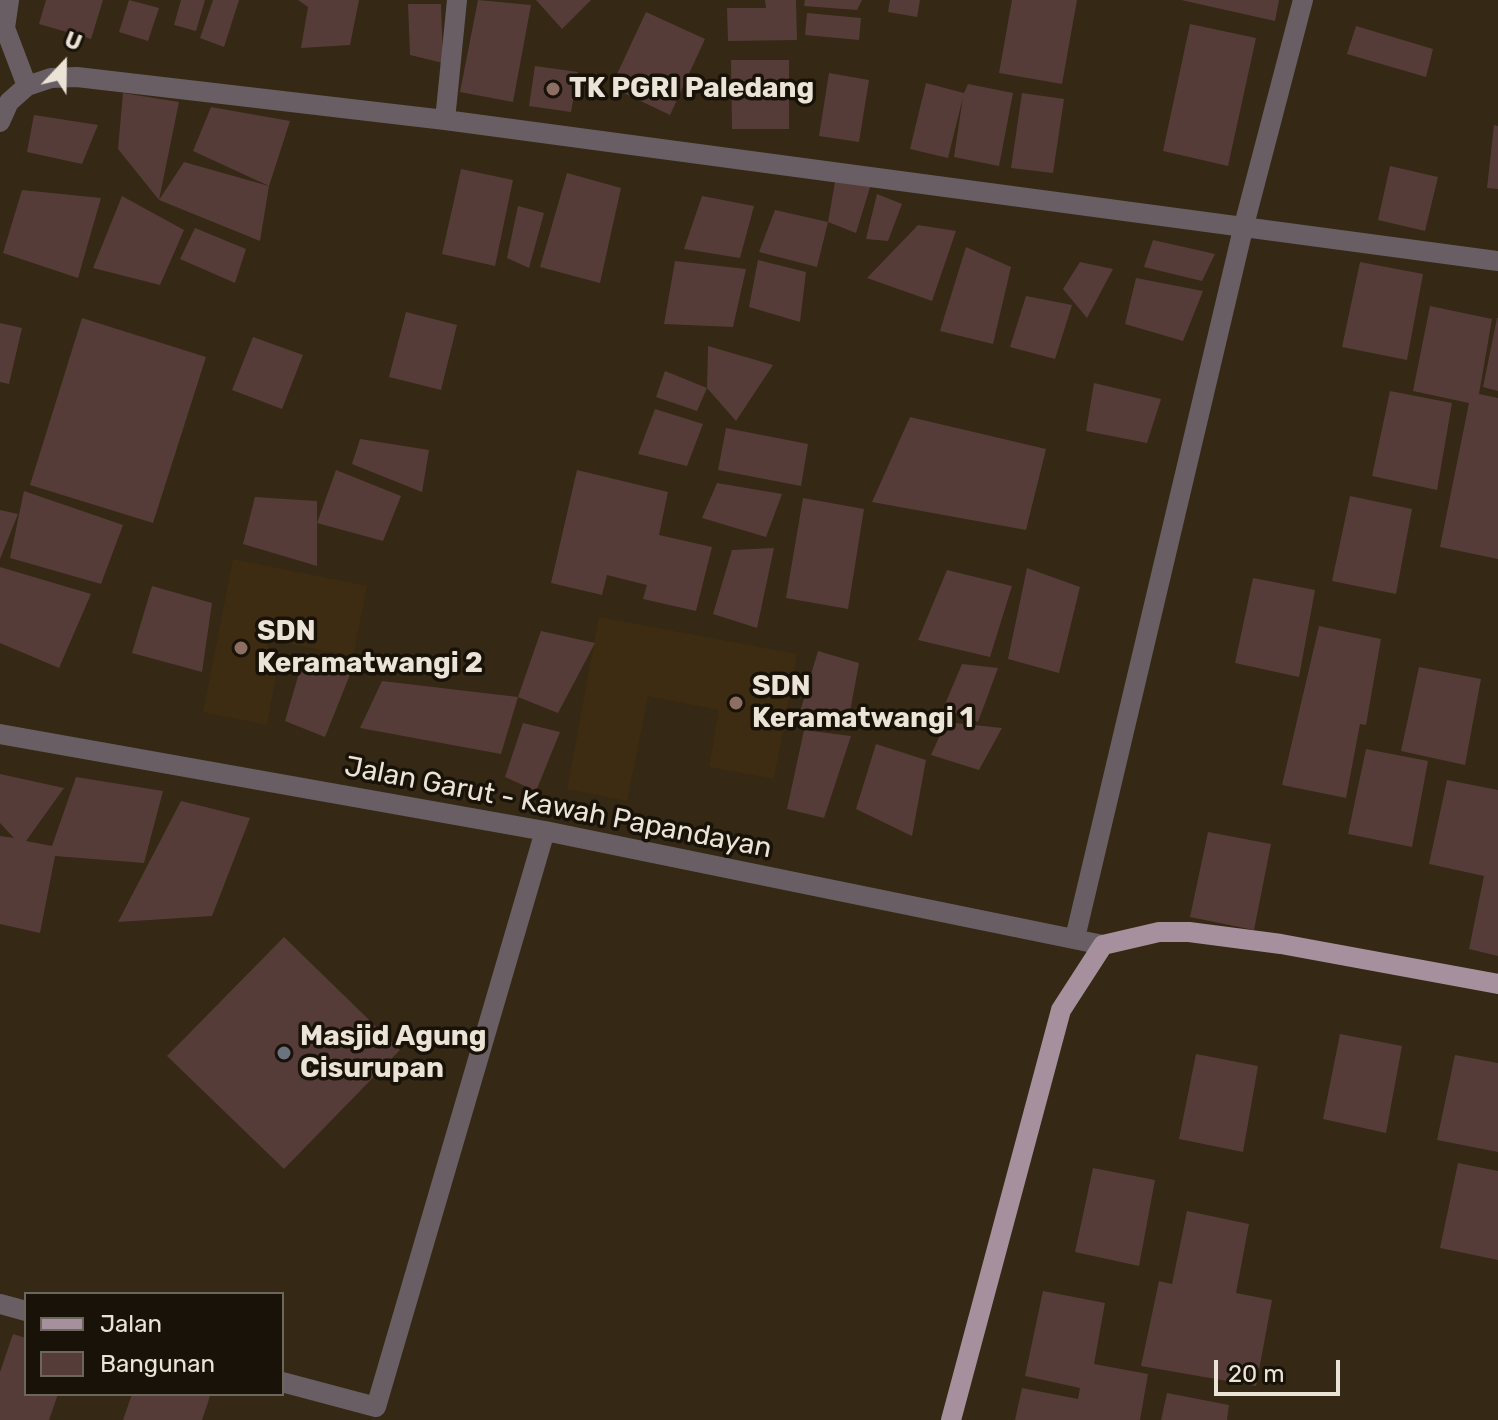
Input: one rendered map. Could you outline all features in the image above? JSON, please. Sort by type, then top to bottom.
[{"type":"main road","points":[[951,1420],[1061,1010],[1103,945],[1159,932],[1238,938],[1498,984]]},
{"type":"street","points":[[9,0],[5,28],[7,51],[27,86]]},
{"type":"street","points":[[445,120],[457,0]]},
{"type":"street","points":[[1075,938],[1243,229],[1303,0]]},
{"type":"street","points":[[0,122],[9,102],[27,86],[51,78],[77,77],[445,120],[1498,261]]},
{"type":"street","name":"Jalan Garut - Kawah Papandayan","points":[[0,734],[545,831],[1103,945]]},
{"type":"street","points":[[284,1383],[376,1407],[545,831]]},
{"type":"street","points":[[0,1304],[24,1310]]},
{"type":"shaded area","name":"SDN Keramatwangi 2","points":[[233,559],[367,586],[353,656],[269,640],[264,663],[278,666],[267,725],[203,712]]},
{"type":"shaded area","name":"SDN Keramatwangi 1","points":[[599,617],[797,654],[774,779],[709,767],[719,710],[648,696],[627,801],[567,789]]},
{"type":"building","points":[[46,0],[103,0],[91,39],[39,24]]},
{"type":"building","points":[[129,0],[159,8],[148,41],[119,32]]},
{"type":"building","points":[[181,0],[205,0],[196,31],[174,25]]},
{"type":"building","points":[[213,0],[239,0],[224,47],[200,38]]},
{"type":"building","points":[[298,0],[359,0],[350,45],[301,48],[308,7]]},
{"type":"building","points":[[478,0],[531,5],[513,102],[460,92]]},
{"type":"building","points":[[536,0],[591,0],[562,29]]},
{"type":"building","points":[[765,0],[796,0],[797,40],[728,41],[727,8],[766,8]]},
{"type":"building","points":[[805,0],[862,0],[857,10],[804,6]]},
{"type":"building","points":[[890,0],[920,0],[917,17],[888,12]]},
{"type":"building","points":[[1012,0],[1077,0],[1062,84],[999,73]]},
{"type":"building","points":[[1181,0],[1279,0],[1275,21]]},
{"type":"building","points":[[408,4],[441,4],[443,63],[410,55]]},
{"type":"building","points":[[646,12],[705,39],[670,115],[611,87]]},
{"type":"building","points":[[807,13],[861,18],[859,40],[805,35]]},
{"type":"building","points":[[1190,24],[1256,38],[1228,166],[1163,151]]},
{"type":"building","points":[[1356,26],[1433,49],[1426,77],[1347,54]]},
{"type":"building","points":[[731,60],[789,60],[789,129],[732,129]]},
{"type":"building","name":"TK PGRI Paledang","points":[[535,66],[578,72],[571,112],[529,106]]},
{"type":"building","points":[[829,73],[869,80],[859,142],[819,136]]},
{"type":"building","points":[[926,83],[964,93],[968,84],[1013,93],[999,166],[954,157],[963,97],[948,158],[910,149]]},
{"type":"building","points":[[123,93],[179,102],[159,200],[118,149]]},
{"type":"building","points":[[1022,93],[1064,99],[1053,173],[1011,168]]},
{"type":"building","points":[[211,107],[290,121],[269,186],[193,151]]},
{"type":"building","points":[[34,115],[98,125],[82,164],[27,152]]},
{"type":"building","points":[[1494,125],[1498,126],[1498,189],[1487,188]]},
{"type":"building","points":[[184,162],[269,186],[260,241],[159,200]]},
{"type":"building","points":[[1390,166],[1438,177],[1425,231],[1378,220]]},
{"type":"building","points":[[461,169],[513,180],[495,266],[442,254]]},
{"type":"building","points":[[567,173],[621,188],[600,283],[540,267]]},
{"type":"building","points":[[835,182],[871,184],[856,233],[828,222]]},
{"type":"building","points":[[22,190],[101,198],[78,278],[3,253]]},
{"type":"building","points":[[877,194],[902,204],[888,241],[866,239]]},
{"type":"building","points":[[122,196],[184,230],[160,285],[93,268]]},
{"type":"building","points":[[702,196],[754,206],[740,258],[684,249]]},
{"type":"building","points":[[518,206],[544,213],[529,268],[507,258]]},
{"type":"building","points":[[775,210],[828,222],[817,267],[759,252]]},
{"type":"building","points":[[918,225],[956,231],[932,301],[867,278]]},
{"type":"building","points":[[195,228],[246,249],[235,283],[180,259]]},
{"type":"building","points":[[1153,240],[1215,254],[1202,281],[1144,267]]},
{"type":"building","points":[[966,247],[1011,267],[993,344],[940,331]]},
{"type":"building","points":[[758,260],[806,272],[800,322],[749,307]]},
{"type":"building","points":[[675,261],[746,269],[733,327],[664,324]]},
{"type":"building","points":[[1080,262],[1113,269],[1087,318],[1063,289]]},
{"type":"building","points":[[1360,262],[1423,274],[1407,360],[1342,347]]},
{"type":"building","points":[[1136,278],[1203,291],[1183,341],[1125,324]]},
{"type":"building","points":[[1026,296],[1072,305],[1055,359],[1010,347]]},
{"type":"building","points":[[1430,306],[1492,319],[1479,394],[1498,398],[1498,559],[1440,547],[1469,403],[1413,391]]},
{"type":"building","points":[[406,312],[457,325],[441,390],[389,377]]},
{"type":"building","points":[[82,318],[206,357],[153,523],[30,485]]},
{"type":"building","points":[[1498,318],[1498,391],[1483,387]]},
{"type":"building","points":[[0,323],[22,328],[9,384],[0,382]]},
{"type":"building","points":[[253,337],[303,355],[282,409],[232,390]]},
{"type":"building","points":[[708,346],[773,365],[736,421],[707,388]]},
{"type":"building","points":[[665,371],[707,388],[697,411],[656,397]]},
{"type":"building","points":[[1094,383],[1161,399],[1147,443],[1086,431]]},
{"type":"building","points":[[1390,391],[1452,403],[1437,490],[1372,476]]},
{"type":"building","points":[[655,409],[703,424],[687,466],[638,454]]},
{"type":"building","points":[[910,417],[1046,449],[1026,530],[872,502]]},
{"type":"building","points":[[726,428],[808,444],[801,486],[718,470]]},
{"type":"building","points":[[360,439],[429,450],[422,492],[352,464]]},
{"type":"building","points":[[336,470],[401,496],[383,541],[317,523]]},
{"type":"building","points":[[577,470],[668,492],[659,535],[712,547],[696,611],[643,599],[647,585],[607,575],[602,595],[551,583]]},
{"type":"building","points":[[717,483],[782,494],[766,537],[702,518]]},
{"type":"building","points":[[24,491],[123,525],[101,584],[10,558]]},
{"type":"building","points":[[1350,496],[1412,509],[1396,594],[1332,581]]},
{"type":"building","points":[[255,497],[317,501],[317,566],[243,544]]},
{"type":"building","points":[[803,498],[864,509],[848,609],[786,598]]},
{"type":"building","points":[[0,510],[18,514],[0,559]]},
{"type":"building","points":[[774,548],[757,628],[713,614],[732,550]]},
{"type":"building","points":[[0,567],[91,594],[59,668],[0,643]]},
{"type":"building","points":[[1027,568],[1080,587],[1059,673],[1008,659]]},
{"type":"building","points":[[947,570],[1012,586],[990,657],[918,640]]},
{"type":"building","points":[[1253,578],[1315,590],[1299,677],[1235,663]]},
{"type":"building","points":[[152,586],[212,603],[202,672],[132,653]]},
{"type":"building","points":[[1319,626],[1381,639],[1366,725],[1360,724],[1346,798],[1282,785]]},
{"type":"building","points":[[541,631],[595,643],[558,713],[518,697]]},
{"type":"building","points":[[818,651],[859,663],[847,728],[797,722]]},
{"type":"building","points":[[302,663],[351,672],[325,737],[285,721]]},
{"type":"building","points":[[962,664],[998,668],[978,722],[943,709]]},
{"type":"building","points":[[1419,667],[1481,679],[1465,765],[1401,751]]},
{"type":"building","points":[[382,681],[518,697],[501,754],[360,728]]},
{"type":"building","points":[[946,722],[1002,728],[979,770],[931,755]]},
{"type":"building","points":[[523,723],[560,732],[536,791],[505,777]]},
{"type":"building","points":[[804,730],[851,736],[824,818],[787,809]]},
{"type":"building","points":[[876,744],[926,760],[912,836],[856,809]]},
{"type":"building","points":[[1366,749],[1428,761],[1412,847],[1348,834]]},
{"type":"building","points":[[0,774],[64,788],[26,841],[52,846],[76,777],[163,791],[144,863],[55,856],[40,933],[0,924],[0,836],[14,838],[0,823]]},
{"type":"building","points":[[1447,780],[1498,790],[1498,956],[1469,949],[1484,876],[1429,864]]},
{"type":"building","points":[[181,801],[250,818],[212,916],[118,922]]},
{"type":"building","points":[[1208,832],[1271,844],[1254,930],[1190,917]]},
{"type":"building","name":"Masjid Agung Cisurupan","points":[[284,937],[400,1050],[284,1169],[167,1056]]},
{"type":"building","points":[[1340,1034],[1402,1046],[1386,1133],[1323,1119]]},
{"type":"building","points":[[1196,1054],[1258,1066],[1243,1152],[1179,1139]]},
{"type":"building","points":[[1455,1055],[1498,1063],[1498,1152],[1437,1140]]},
{"type":"building","points":[[1458,1163],[1498,1171],[1498,1260],[1440,1248]]},
{"type":"building","points":[[1093,1168],[1155,1180],[1139,1266],[1075,1252]]},
{"type":"building","points":[[1187,1211],[1249,1224],[1236,1293],[1272,1300],[1256,1386],[1141,1366],[1159,1281],[1172,1284]]},
{"type":"building","points":[[1043,1291],[1105,1303],[1094,1364],[1148,1374],[1140,1420],[1015,1420],[1022,1388],[1078,1399],[1080,1388],[1025,1376]]},
{"type":"building","points":[[13,1334],[24,1337],[24,1396],[57,1396],[49,1420],[0,1420],[0,1372]]},
{"type":"building","points":[[1167,1393],[1229,1405],[1227,1420],[1161,1420]]},
{"type":"building","points":[[131,1396],[210,1396],[202,1420],[123,1420]]},
{"type":"place","name":"TK PGRI Paledang","points":[[553,89]]},
{"type":"place","name":"SDN Keramatwangi 2","points":[[241,648]]},
{"type":"place","name":"SDN Keramatwangi 1","points":[[736,703]]},
{"type":"place","name":"Masjid Agung Cisurupan","points":[[284,1053]]}]
